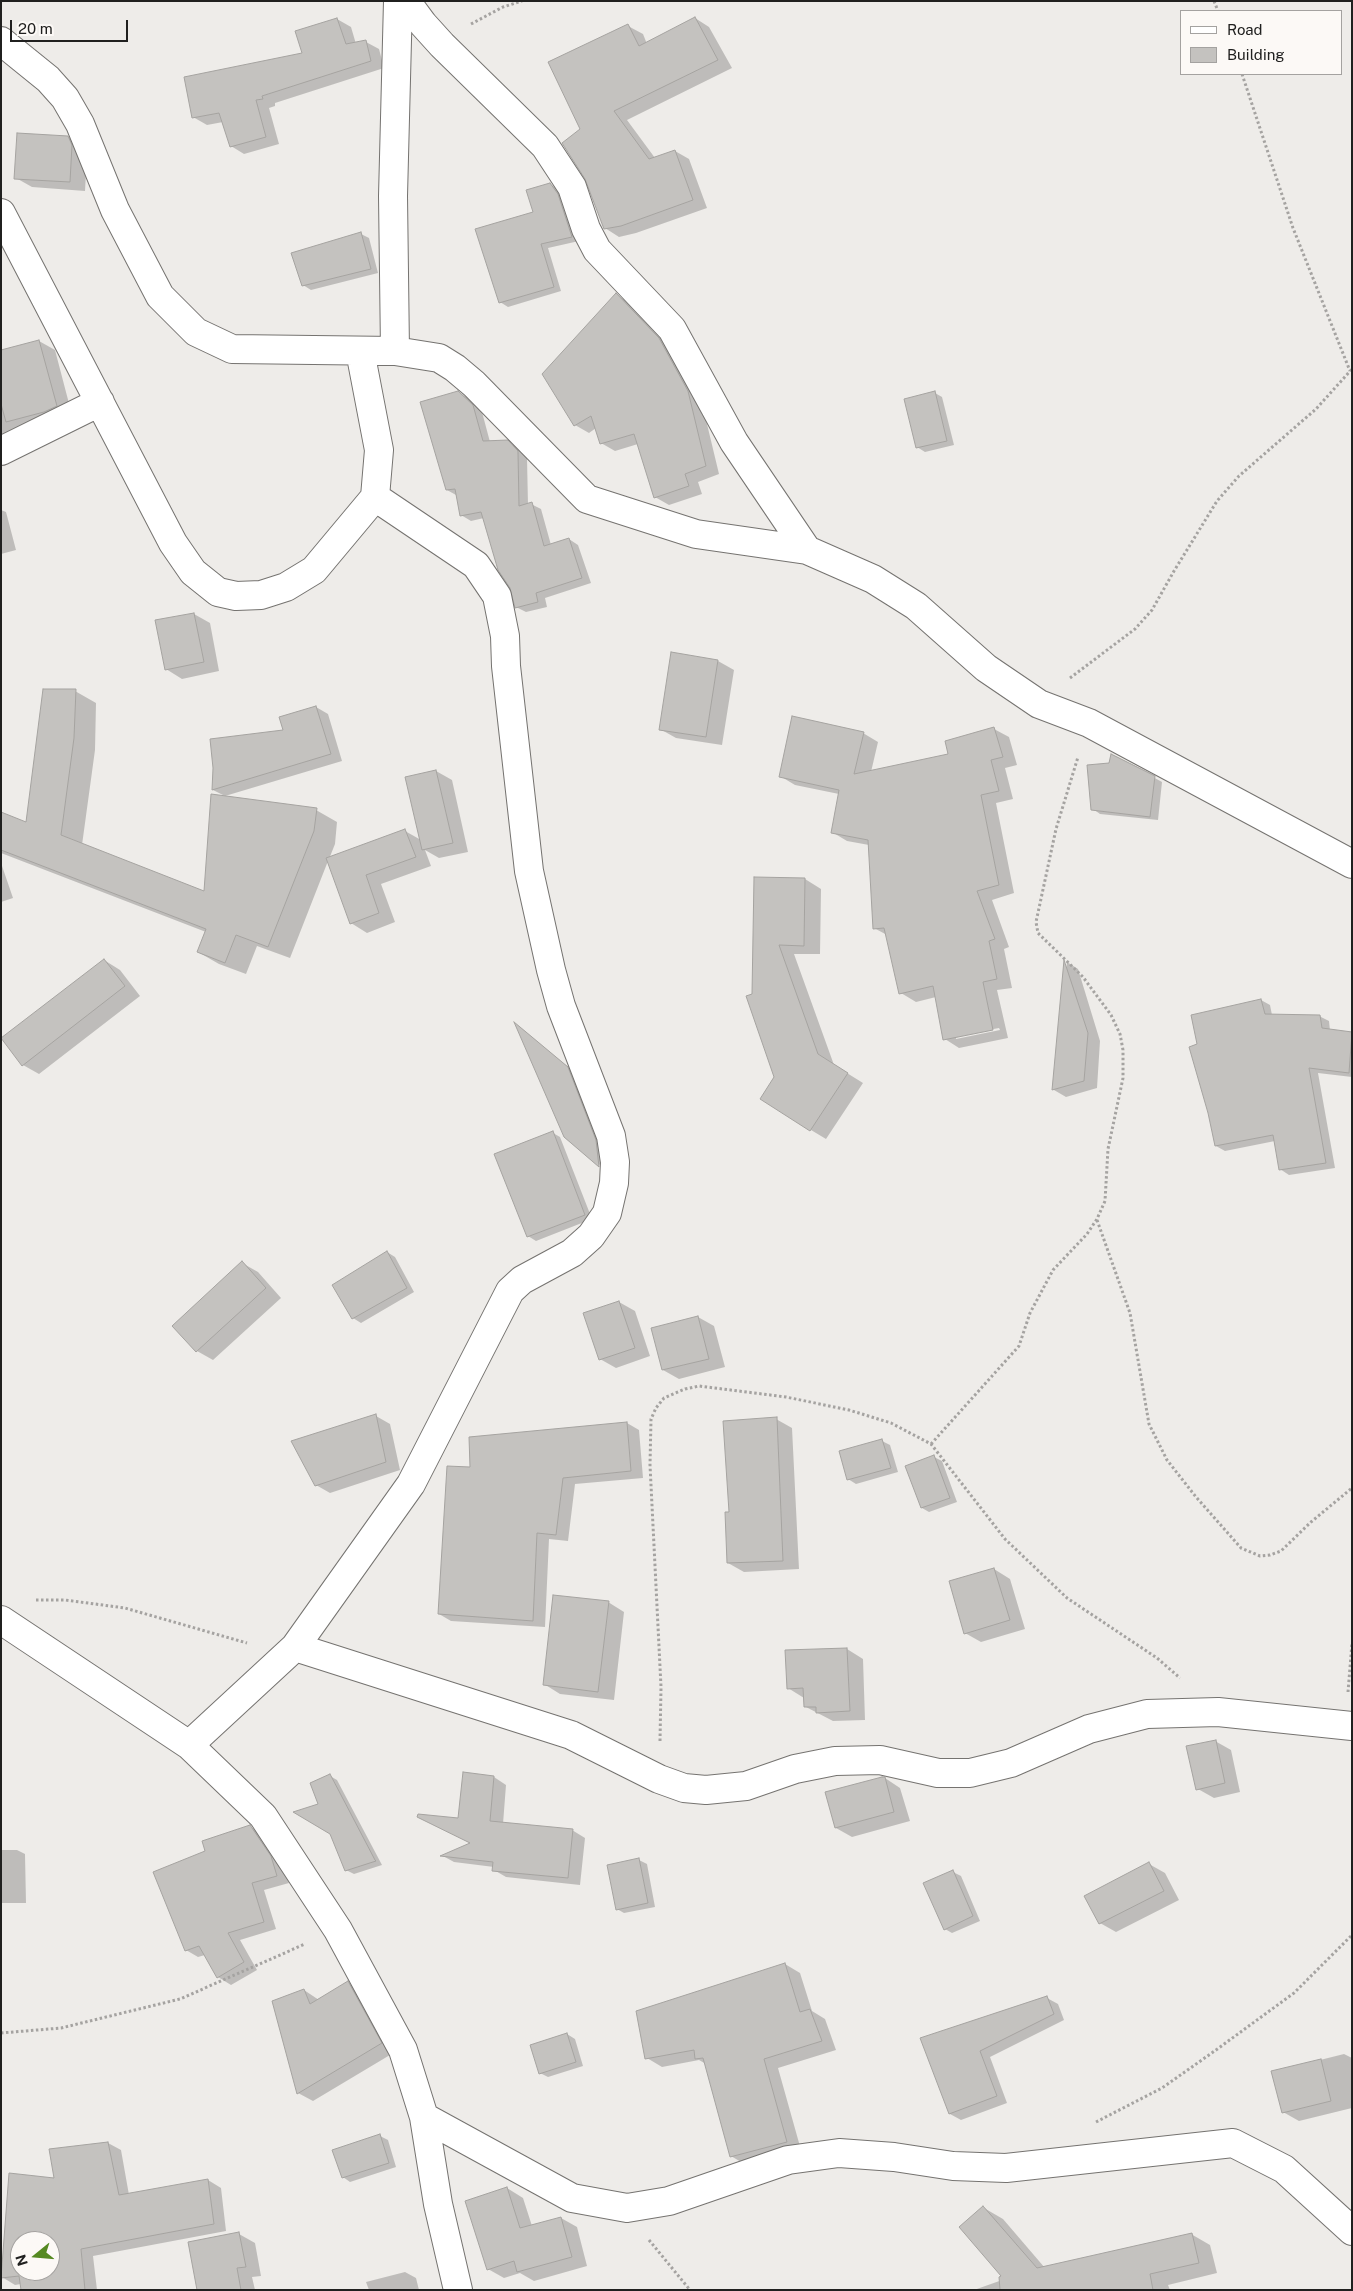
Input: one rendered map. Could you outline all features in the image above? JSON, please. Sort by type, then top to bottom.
[{"type":"street","points":[[395,352],[393,196],[398,1]]},
{"type":"street","points":[[406,1],[442,45],[545,146],[572,188],[586,229],[597,250],[672,329],[734,442],[807,550]]},
{"type":"street","points":[[1,41],[48,79],[65,98],[80,124],[115,210],[160,296],[196,332],[232,348],[395,352],[439,358],[455,368],[587,498],[696,534],[807,550],[873,579],[916,606],[986,668],[1038,704],[1088,723],[1352,864]]},
{"type":"street","points":[[1,213],[173,543],[193,572],[218,592],[236,596],[261,595],[286,587],[314,570],[375,497],[379,450],[360,351]]},
{"type":"street","points":[[1,451],[100,402]]},
{"type":"street","points":[[189,1745],[294,1647],[411,1484],[510,1291],[522,1280],[572,1253],[591,1236],[607,1213],[614,1183],[615,1162],[611,1136],[561,1006],[529,871],[506,666],[505,636],[496,596],[476,565],[375,497]]},
{"type":"street","points":[[1,1620],[189,1745],[263,1816],[338,1930],[404,2050],[424,2117],[438,2204],[458,2290]]},
{"type":"street","points":[[294,1647],[571,1735],[659,1779],[684,1788],[706,1790],[746,1786],[795,1769],[844,1761],[880,1760],[938,1773],[970,1773],[1011,1763],[1089,1729],[1147,1714],[1218,1712],[1348,1725]]},
{"type":"street","points":[[424,2117],[572,2198],[627,2208],[669,2201],[788,2160],[839,2153],[894,2157],[953,2166],[1006,2168],[1232,2143],[1284,2169],[1352,2231]]},
{"type":"path","points":[[442,45],[467,26],[503,7],[522,1]]},
{"type":"path","points":[[1038,704],[1135,629],[1152,610],[1217,501],[1239,476],[1316,409],[1351,370],[1293,228],[1242,75]]},
{"type":"path","points":[[931,1444],[1018,1346],[1030,1313],[1053,1270],[1087,1234],[1104,1201],[1108,1149],[1123,1078],[1123,1050],[1120,1034],[1111,1015],[1083,976],[1038,933],[1036,922],[1056,829],[1088,723]]},
{"type":"path","points":[[1096,1219],[1130,1314],[1150,1424],[1168,1460],[1196,1497],[1241,1548],[1260,1556],[1270,1556],[1281,1551],[1311,1522],[1352,1488]]},
{"type":"path","points":[[659,1779],[661,1687],[650,1465],[651,1419],[656,1408],[664,1398],[685,1389],[700,1386],[786,1397],[849,1410],[891,1423],[931,1444],[1005,1539],[1067,1598],[1157,1658],[1218,1712]]},
{"type":"path","points":[[29,1600],[65,1600],[125,1608],[241,1643],[294,1647]]},
{"type":"path","points":[[1348,1725],[1352,1644]]},
{"type":"path","points":[[1,2034],[61,2028],[180,2000],[338,1930]]},
{"type":"path","points":[[1091,2124],[1162,2088],[1294,1993],[1352,1935]]},
{"type":"path","points":[[627,2208],[653,2245],[690,2290]]},
{"type":"building","points":[[695,17],[718,60],[614,111],[649,159],[675,150],[693,200],[621,226],[604,229],[585,179],[562,143],[580,129],[548,62],[628,24],[639,46]]},
{"type":"building","points":[[337,18],[346,44],[366,40],[371,61],[262,96],[263,99],[256,100],[266,137],[230,147],[219,113],[192,118],[184,77],[302,53],[295,31]]},
{"type":"building","points":[[17,133],[68,136],[72,145],[70,182],[14,179]]},
{"type":"building","points":[[550,183],[558,194],[572,237],[541,244],[554,287],[499,303],[475,229],[533,212],[526,190]]},
{"type":"building","points":[[361,232],[371,269],[302,286],[291,253]]},
{"type":"building","points":[[616,293],[659,338],[688,391],[706,466],[685,474],[689,486],[654,498],[634,434],[600,444],[591,416],[574,426],[542,374]]},
{"type":"building","points":[[39,340],[57,406],[44,412],[6,422],[1,404],[1,350]]},
{"type":"building","points":[[458,391],[473,405],[483,441],[508,440],[518,451],[519,506],[532,502],[544,546],[569,538],[582,578],[536,593],[538,602],[515,608],[510,588],[498,570],[481,512],[460,516],[455,489],[446,490],[420,402]]},
{"type":"building","points":[[935,391],[947,441],[916,448],[904,399]]},
{"type":"building","points":[[194,613],[204,662],[165,670],[155,620]]},
{"type":"building","points":[[671,652],[718,660],[706,737],[659,730]]},
{"type":"building","points":[[43,689],[76,689],[74,738],[61,835],[204,891],[211,794],[317,808],[314,831],[268,947],[236,935],[225,963],[197,952],[206,929],[1,850],[1,812],[26,822]]},
{"type":"building","points":[[316,706],[331,754],[212,790],[213,768],[210,739],[283,730],[279,717]]},
{"type":"building","points":[[792,716],[864,732],[854,774],[948,754],[945,741],[994,727],[1003,757],[991,760],[999,791],[981,795],[999,885],[977,891],[995,939],[989,941],[997,979],[983,982],[993,1030],[943,1040],[933,986],[899,994],[884,928],[873,929],[868,840],[831,833],[839,790],[779,777]]},
{"type":"building","points":[[1111,754],[1155,776],[1150,817],[1091,810],[1087,765],[1109,763]]},
{"type":"building","points":[[436,770],[453,843],[422,850],[405,777]]},
{"type":"building","points":[[405,829],[416,857],[366,875],[379,913],[350,924],[326,858]]},
{"type":"building","points":[[754,877],[805,878],[804,946],[779,945],[818,1054],[848,1073],[810,1131],[760,1099],[774,1077],[746,996],[752,994]]},
{"type":"building","points":[[104,959],[125,986],[22,1066],[1,1038]]},
{"type":"building","points":[[1064,960],[1088,1033],[1084,1081],[1052,1090]]},
{"type":"building","points":[[1261,999],[1265,1014],[1320,1015],[1322,1028],[1352,1032],[1349,1073],[1309,1068],[1326,1163],[1279,1170],[1273,1135],[1215,1146],[1208,1113],[1189,1047],[1197,1044],[1191,1015]]},
{"type":"building","points":[[514,1022],[568,1067],[596,1140],[599,1167],[564,1137]]},
{"type":"building","points":[[553,1131],[585,1215],[527,1237],[494,1154]]},
{"type":"building","points":[[387,1251],[407,1288],[352,1319],[332,1285]]},
{"type":"building","points":[[242,1261],[266,1288],[196,1352],[172,1326]]},
{"type":"building","points":[[619,1301],[635,1348],[599,1360],[583,1313]]},
{"type":"building","points":[[698,1316],[709,1359],[662,1370],[651,1328]]},
{"type":"building","points":[[376,1414],[386,1462],[315,1486],[291,1441]]},
{"type":"building","points":[[777,1417],[783,1561],[727,1563],[725,1512],[729,1512],[723,1421]]},
{"type":"building","points":[[627,1422],[631,1471],[563,1478],[556,1535],[537,1533],[533,1621],[438,1614],[447,1466],[470,1467],[469,1437]]},
{"type":"building","points":[[882,1439],[891,1468],[847,1480],[839,1451]]},
{"type":"building","points":[[934,1455],[950,1498],[921,1508],[905,1466]]},
{"type":"building","points":[[994,1568],[1010,1620],[964,1634],[949,1581]]},
{"type":"building","points":[[553,1595],[609,1601],[598,1692],[543,1685]]},
{"type":"building","points":[[847,1648],[850,1711],[816,1713],[816,1707],[804,1707],[803,1688],[787,1689],[785,1650]]},
{"type":"building","points":[[1216,1740],[1225,1783],[1196,1790],[1186,1746]]},
{"type":"building","points":[[463,1772],[494,1776],[490,1821],[573,1829],[568,1878],[492,1871],[493,1862],[440,1856],[470,1843],[417,1817],[418,1814],[458,1818]]},
{"type":"building","points":[[330,1774],[376,1861],[345,1871],[330,1834],[293,1812],[318,1804],[310,1783]]},
{"type":"building","points":[[885,1777],[894,1812],[835,1828],[825,1792]]},
{"type":"building","points":[[250,1825],[271,1856],[277,1876],[252,1883],[264,1922],[228,1933],[244,1962],[217,1978],[199,1946],[185,1951],[153,1872],[205,1851],[202,1841]]},
{"type":"building","points":[[639,1858],[648,1903],[616,1910],[607,1865]]},
{"type":"building","points":[[1149,1862],[1164,1891],[1099,1924],[1084,1896]]},
{"type":"building","points":[[953,1870],[973,1916],[944,1930],[923,1883]]},
{"type":"building","points":[[785,1963],[800,2012],[810,2009],[822,2041],[764,2059],[787,2142],[730,2157],[703,2058],[695,2059],[694,2050],[645,2059],[636,2011]]},
{"type":"building","points":[[348,1981],[382,2043],[297,2094],[272,2001],[304,1989],[310,2004]]},
{"type":"building","points":[[1047,1996],[1054,2014],[980,2051],[997,2096],[949,2114],[920,2038]]},
{"type":"building","points":[[567,2033],[576,2062],[539,2074],[530,2045]]},
{"type":"building","points":[[1321,2059],[1331,2101],[1282,2113],[1271,2071]]},
{"type":"building","points":[[380,2134],[389,2163],[342,2178],[332,2150]]},
{"type":"building","points":[[108,2142],[119,2195],[208,2179],[214,2224],[81,2249],[85,2290],[21,2290],[20,2281],[60,2281],[60,2231],[10,2231],[10,2277],[1,2278],[9,2173],[54,2178],[49,2149]]},
{"type":"building","points":[[507,2187],[520,2228],[561,2217],[572,2257],[517,2272],[514,2261],[487,2270],[465,2201]]},
{"type":"building","points":[[983,2206],[1037,2268],[1192,2233],[1199,2263],[1150,2274],[1153,2290],[1000,2290],[999,2277],[1001,2276],[959,2227]]},
{"type":"building","points":[[239,2232],[246,2267],[237,2268],[241,2290],[197,2290],[188,2242]]}]
